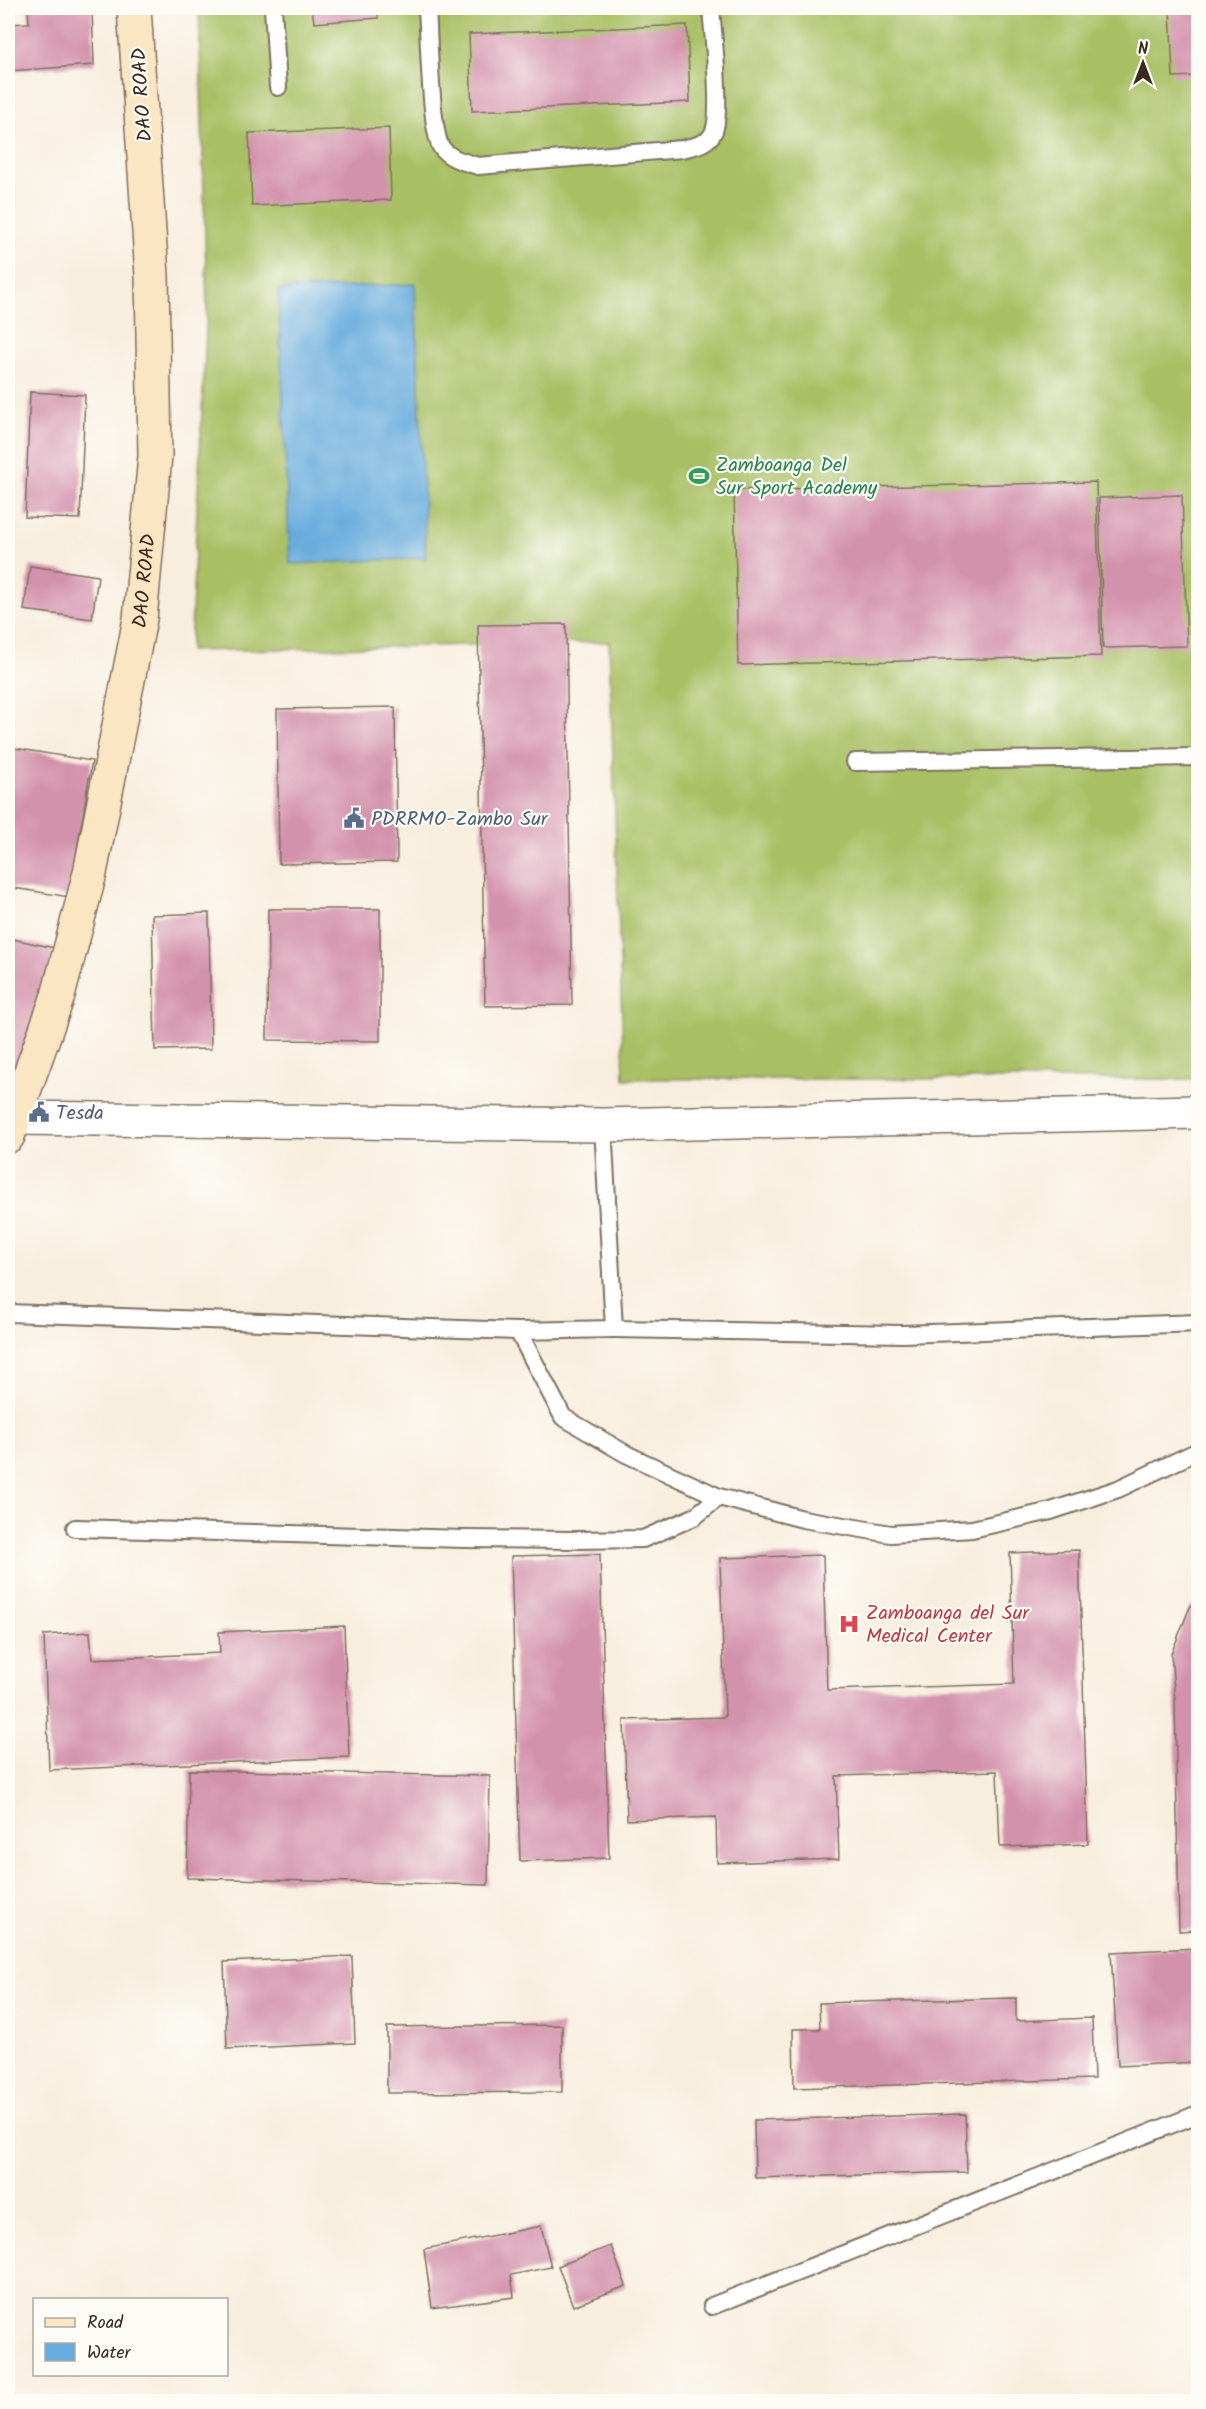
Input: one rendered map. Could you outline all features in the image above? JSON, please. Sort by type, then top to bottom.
[{"type":"street","name":"DAO ROAD","points":[[11,1127],[58,996],[90,873],[140,619],[155,456],[152,276],[134,8]]},
{"type":"street","points":[[11,1127],[603,1125],[1198,1112]]},
{"type":"lane","points":[[273,8],[278,87]]},
{"type":"lane","points":[[428,8],[435,127],[441,147],[457,160],[478,166],[682,148],[703,143],[714,132],[717,109],[711,8]]},
{"type":"lane","points":[[855,762],[1198,757]]},
{"type":"lane","points":[[603,1125],[614,1329]]},
{"type":"lane","points":[[8,1313],[518,1331],[614,1329],[903,1334],[1198,1323]]},
{"type":"lane","points":[[518,1331],[563,1417],[626,1454],[718,1497],[803,1519],[891,1534],[972,1529],[1051,1511],[1118,1489],[1198,1451]]},
{"type":"lane","points":[[75,1528],[465,1539],[643,1539],[694,1517],[718,1497]]},
{"type":"lane","points":[[712,2306],[1198,2114]]},
{"type":"green space","name":"Zamboanga Del Sur Sport Academy","points":[[199,8],[1198,8],[1198,1079],[624,1079],[609,642],[190,651],[207,310]]},
{"type":"water","points":[[415,284],[426,558],[290,564],[278,290]]},
{"type":"building","points":[[28,8],[92,8],[94,65],[8,71],[8,24],[29,23]]},
{"type":"building","points":[[312,8],[378,8],[378,18],[314,23]]},
{"type":"building","points":[[1170,8],[1198,8],[1198,76],[1173,77]]},
{"type":"building","points":[[687,25],[690,102],[472,111],[469,34]]},
{"type":"building","points":[[389,128],[391,200],[252,206],[249,133]]},
{"type":"building","points":[[30,392],[85,395],[80,519],[25,517]]},
{"type":"building","points":[[1096,482],[1101,656],[738,665],[734,490]]},
{"type":"building","points":[[1182,495],[1187,646],[1103,648],[1099,498]]},
{"type":"building","points":[[30,566],[98,576],[92,619],[24,610]]},
{"type":"building","points":[[566,624],[572,1005],[485,1006],[478,625]]},
{"type":"building","points":[[395,707],[397,862],[279,864],[277,709]]},
{"type":"building","points":[[8,747],[92,761],[69,897],[8,887]]},
{"type":"building","points":[[268,909],[380,909],[380,1041],[267,1040]]},
{"type":"building","points":[[209,913],[211,1049],[155,1050],[152,915]]},
{"type":"building","points":[[8,938],[55,948],[21,1087],[8,1085]]},
{"type":"building","points":[[1079,1550],[1088,1844],[1000,1847],[997,1771],[836,1776],[839,1859],[717,1863],[716,1817],[627,1820],[624,1720],[725,1717],[720,1558],[823,1555],[827,1690],[1014,1684],[1010,1553]]},
{"type":"building","points":[[600,1554],[609,1858],[520,1861],[511,1556]]},
{"type":"building","points":[[1198,1599],[1198,1930],[1179,1931],[1175,1701],[1171,1654],[1190,1607]]},
{"type":"building","points":[[344,1626],[349,1757],[49,1770],[44,1635],[90,1632],[92,1659],[220,1653],[219,1632]]},
{"type":"building","points":[[189,1770],[490,1776],[488,1885],[187,1878]]},
{"type":"building","points":[[1198,1948],[1198,2062],[1118,2066],[1111,1952]]},
{"type":"building","points":[[352,1956],[355,2043],[227,2049],[224,1962]]},
{"type":"building","points":[[1016,1998],[1016,2021],[1092,2018],[1094,2079],[794,2088],[793,2029],[820,2029],[819,2003]]},
{"type":"building","points":[[562,2025],[562,2092],[387,2093],[387,2027]]},
{"type":"building","points":[[965,2114],[967,2172],[755,2178],[754,2120]]},
{"type":"building","points":[[541,2226],[551,2267],[511,2275],[514,2297],[432,2308],[424,2249]]},
{"type":"building","points":[[611,2246],[626,2286],[573,2306],[558,2266]]},
{"type":"place","name":"Zamboanga Del Sur Sport Academy","points":[[699,476]]},
{"type":"place","name":"PDRRMO-Zambo Sur","points":[[354,818]]},
{"type":"place","name":"Tesda","points":[[39,1112]]},
{"type":"place","name":"Zamboanga del Sur Medical Center","points":[[849,1624]]}]
